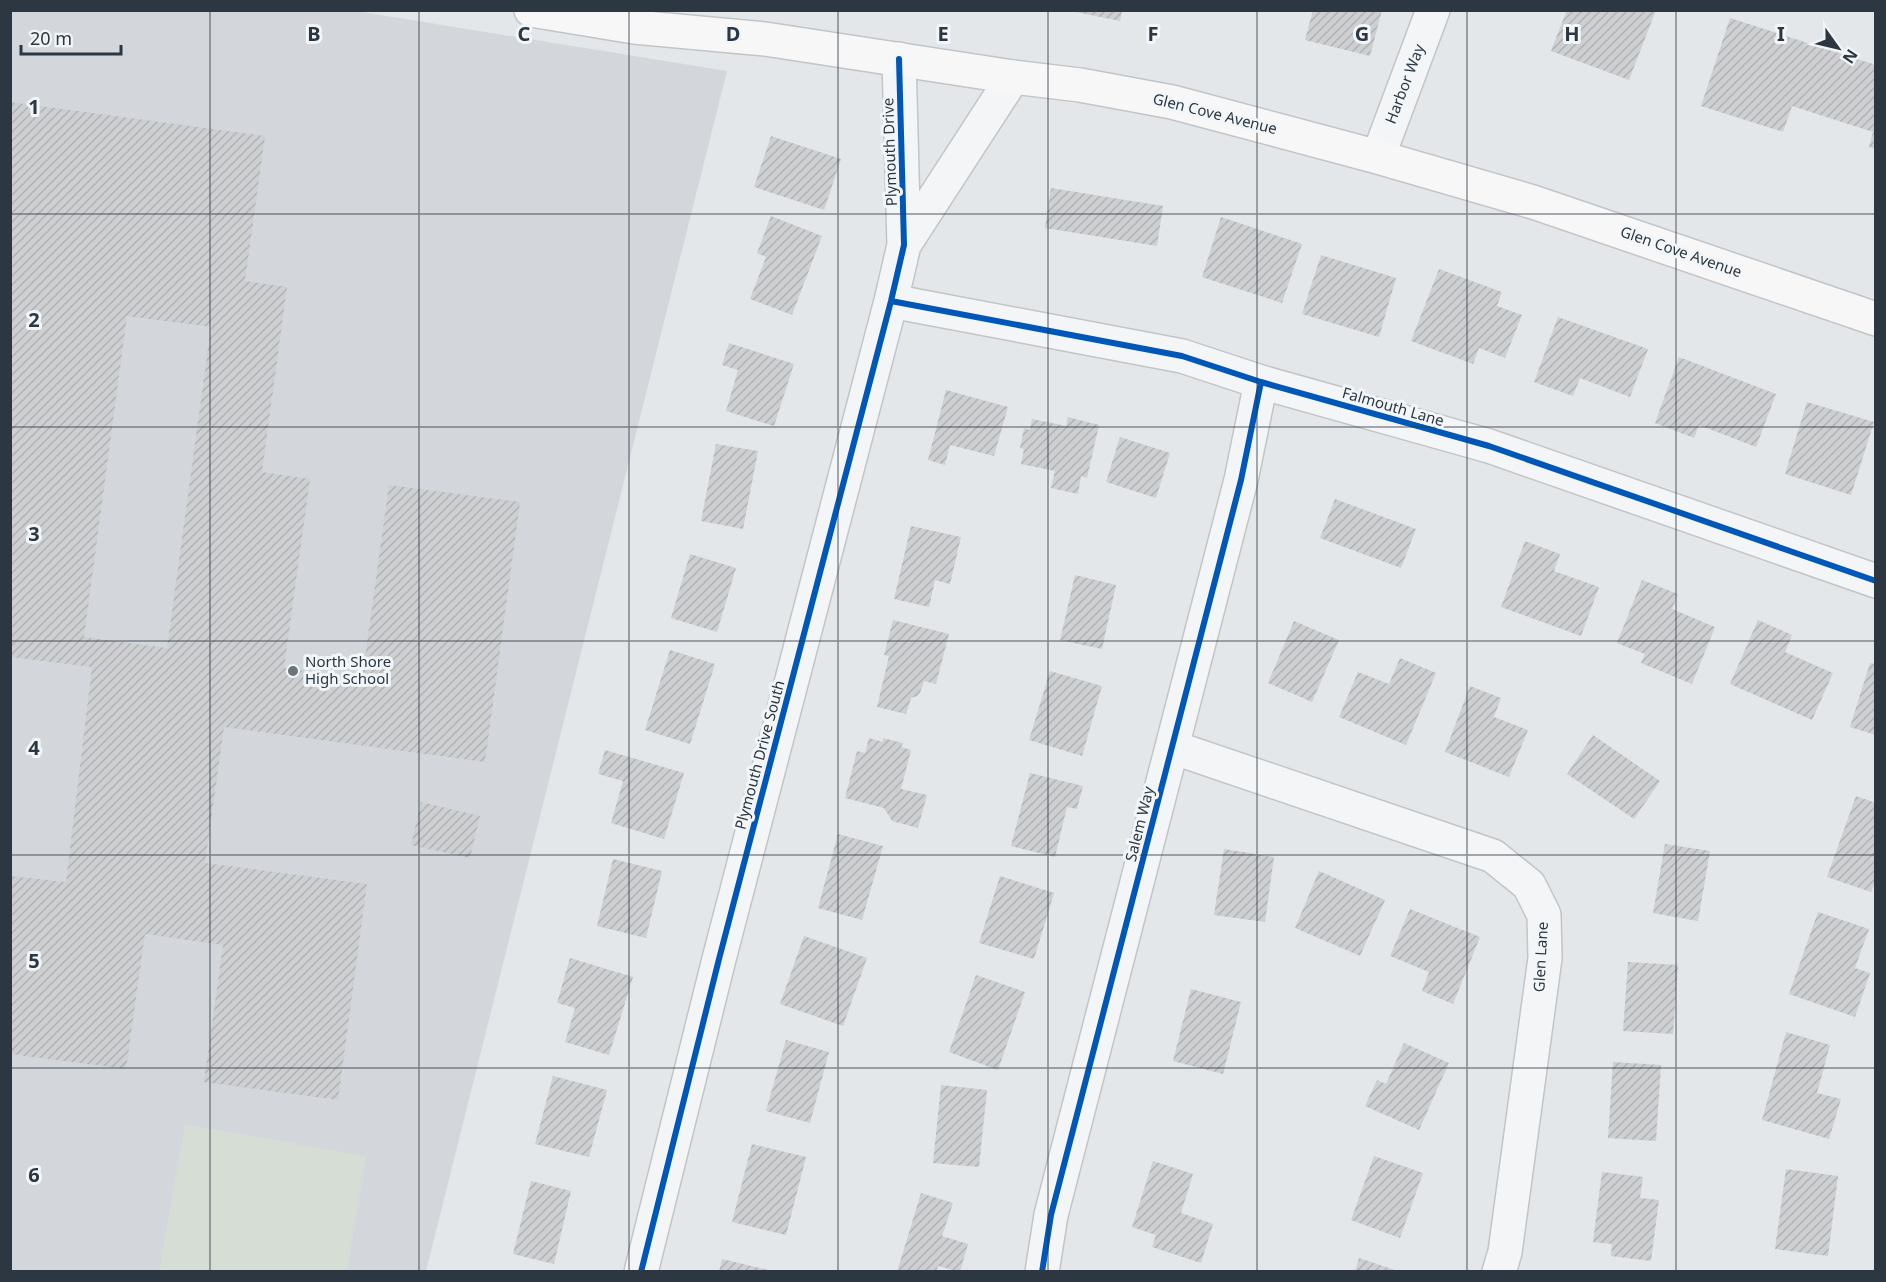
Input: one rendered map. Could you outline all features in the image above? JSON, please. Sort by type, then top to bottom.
[{"type":"main road","name":"Glen Cove Avenue","points":[[531,10],[636,19],[1013,77],[1080,85],[1172,102],[1378,157],[1533,202],[1875,320]]},
{"type":"street","name":"Harbor Way","points":[[1378,157],[1433,10]]},
{"type":"street","name":"Plymouth Drive","points":[[899,59],[904,244]]},
{"type":"street","points":[[904,244],[1013,77]]},
{"type":"street","name":"Plymouth Drive South","points":[[641,1272],[719,959],[904,244]]},
{"type":"street","name":"Falmouth Lane","points":[[891,301],[1182,356],[1262,382],[1489,446],[1875,581]]},
{"type":"street","name":"Salem Way","points":[[1042,1272],[1052,1215],[1241,480],[1262,382]]},
{"type":"street","name":"Glen Lane","points":[[1172,747],[1493,856],[1529,885],[1544,915],[1545,958],[1505,1252],[1499,1272]]},
{"type":"shaded area","name":"North Shore High School","points":[[10,11],[356,11],[727,71],[426,1271],[11,1271]]},
{"type":"shaded area","points":[[185,1125],[366,1156],[347,1271],[159,1271]]},
{"type":"building","points":[[1066,10],[1122,10],[1120,21]]},
{"type":"building","points":[[1313,10],[1382,10],[1370,56],[1305,40]]},
{"type":"building","points":[[1567,10],[1656,10],[1629,80],[1551,51]]},
{"type":"building","points":[[1730,18],[1876,65],[1876,149],[1869,147],[1873,132],[1792,106],[1783,132],[1701,106]]},
{"type":"building","points":[[10,102],[265,136],[245,281],[287,287],[262,472],[310,479],[284,668],[362,679],[389,485],[520,502],[485,762],[224,727],[205,863],[367,884],[338,1100],[204,1082],[223,945],[145,934],[126,1069],[10,1054],[10,876],[66,882],[92,667],[10,657],[10,463],[12,450],[10,452]],"holes":[[[127,316],[211,327],[167,648],[84,637]]]},
{"type":"building","points":[[771,136],[841,159],[824,210],[754,187]]},
{"type":"building","points":[[1051,188],[1163,206],[1157,246],[1045,228]]},
{"type":"building","points":[[771,216],[822,236],[792,315],[750,299],[766,257],[757,253]]},
{"type":"building","points":[[1221,217],[1302,244],[1282,303],[1202,277]]},
{"type":"building","points":[[1321,255],[1396,278],[1379,337],[1302,314]]},
{"type":"building","points":[[1439,269],[1502,292],[1497,306],[1522,315],[1505,358],[1479,348],[1473,364],[1411,341]]},
{"type":"building","points":[[1558,317],[1648,349],[1630,397],[1580,378],[1573,396],[1534,382]]},
{"type":"building","points":[[729,343],[794,364],[774,426],[726,411],[738,370],[722,365]]},
{"type":"building","points":[[1679,357],[1776,394],[1756,447],[1699,425],[1694,438],[1655,423]]},
{"type":"building","points":[[946,390],[1008,407],[994,456],[950,445],[945,465],[928,460]]},
{"type":"building","points":[[1807,402],[1874,422],[1851,495],[1785,474]]},
{"type":"building","points":[[1068,417],[1099,425],[1087,478],[1081,476],[1078,494],[1051,488],[1055,471],[1021,464],[1024,449],[1020,448],[1024,428],[1030,430],[1032,419],[1066,426]]},
{"type":"building","points":[[1120,437],[1170,453],[1156,498],[1106,482]]},
{"type":"building","points":[[716,444],[758,451],[743,529],[701,521]]},
{"type":"building","points":[[1335,499],[1416,529],[1401,568],[1320,538]]},
{"type":"building","points":[[911,526],[961,537],[950,584],[935,580],[929,607],[894,599]]},
{"type":"building","points":[[1525,541],[1560,554],[1554,571],[1599,587],[1581,636],[1501,607]]},
{"type":"building","points":[[690,554],[736,568],[717,632],[671,618]]},
{"type":"building","points":[[1075,575],[1116,585],[1102,649],[1060,640]]},
{"type":"building","points":[[1642,580],[1678,594],[1672,609],[1715,627],[1692,684],[1641,663],[1645,654],[1617,643]]},
{"type":"building","points":[[893,620],[949,634],[936,684],[924,681],[920,693],[911,698],[906,714],[877,707],[889,656],[884,655]]},
{"type":"building","points":[[1758,620],[1792,635],[1785,652],[1833,673],[1812,720],[1730,684]]},
{"type":"building","points":[[1294,621],[1339,640],[1312,702],[1268,683]]},
{"type":"building","points":[[670,650],[715,664],[690,744],[645,730]]},
{"type":"building","points":[[1400,658],[1436,673],[1406,745],[1339,717],[1358,672],[1389,684]]},
{"type":"building","points":[[1870,663],[1876,664],[1876,735],[1850,727]]},
{"type":"building","points":[[1050,671],[1102,686],[1082,756],[1029,740]]},
{"type":"building","points":[[1470,686],[1501,698],[1494,717],[1528,730],[1509,777],[1445,752]]},
{"type":"building","points":[[1593,735],[1660,781],[1634,819],[1567,774]]},
{"type":"building","points":[[869,738],[883,742],[883,738],[903,743],[901,747],[911,750],[901,789],[927,795],[918,828],[892,821],[884,808],[845,798],[857,751],[865,753]]},
{"type":"building","points":[[605,750],[684,773],[664,839],[611,823],[623,781],[598,774]]},
{"type":"building","points":[[1030,773],[1083,786],[1077,809],[1067,807],[1055,857],[1011,846]]},
{"type":"building","points":[[1856,796],[1876,803],[1876,880],[1871,892],[1827,877]]},
{"type":"building","points":[[421,802],[480,816],[470,858],[411,845]]},
{"type":"building","points":[[838,834],[883,846],[862,920],[818,908]]},
{"type":"building","points":[[1665,844],[1710,851],[1698,921],[1653,913]]},
{"type":"building","points":[[1224,849],[1274,857],[1265,922],[1214,915]]},
{"type":"building","points":[[613,859],[662,871],[646,938],[597,926]]},
{"type":"building","points":[[1319,871],[1385,900],[1360,956],[1295,928]]},
{"type":"building","points":[[1000,876],[1054,893],[1034,959],[979,943]]},
{"type":"building","points":[[1410,909],[1480,937],[1453,1004],[1422,991],[1429,972],[1390,956]]},
{"type":"building","points":[[1818,912],[1869,929],[1855,968],[1870,973],[1855,1017],[1789,994]]},
{"type":"building","points":[[804,936],[867,958],[843,1026],[780,1004]]},
{"type":"building","points":[[570,958],[633,977],[609,1055],[565,1042],[575,1008],[557,1003]]},
{"type":"building","points":[[1628,962],[1678,965],[1673,1034],[1623,1031]]},
{"type":"building","points":[[976,975],[1025,992],[998,1070],[949,1052]]},
{"type":"building","points":[[1191,989],[1241,1002],[1223,1074],[1173,1061]]},
{"type":"building","points":[[1786,1032],[1830,1045],[1817,1093],[1841,1099],[1829,1139],[1762,1120]]},
{"type":"building","points":[[786,1040],[829,1052],[810,1123],[766,1111]]},
{"type":"building","points":[[1404,1043],[1449,1063],[1419,1130],[1365,1106],[1377,1080],[1386,1084]]},
{"type":"building","points":[[1613,1062],[1661,1065],[1656,1141],[1608,1138]]},
{"type":"building","points":[[553,1076],[607,1090],[589,1157],[535,1144]]},
{"type":"building","points":[[941,1085],[987,1090],[979,1167],[933,1163]]},
{"type":"building","points":[[752,1144],[806,1157],[786,1235],[732,1222]]},
{"type":"building","points":[[1374,1156],[1423,1173],[1400,1238],[1351,1220]]},
{"type":"building","points":[[1153,1161],[1193,1174],[1181,1213],[1213,1224],[1201,1263],[1152,1247],[1156,1235],[1132,1227]]},
{"type":"building","points":[[1786,1169],[1838,1176],[1828,1256],[1775,1249]]},
{"type":"building","points":[[1602,1172],[1643,1177],[1640,1198],[1659,1200],[1651,1261],[1611,1256],[1612,1244],[1593,1242]]},
{"type":"building","points":[[531,1181],[571,1191],[554,1264],[513,1254]]},
{"type":"building","points":[[921,1193],[953,1203],[942,1236],[968,1244],[960,1272],[938,1266],[936,1272],[897,1272]]},
{"type":"building","points":[[1359,1258],[1398,1271],[1398,1272],[1355,1272]]},
{"type":"building","points":[[722,1259],[773,1271],[773,1272],[719,1272]]},
{"type":"cycle path","points":[[641,1272],[719,959],[904,245],[899,59]]},
{"type":"cycle path","points":[[891,301],[1182,356],[1261,382],[1489,446],[1876,581]]},
{"type":"cycle path","points":[[1042,1272],[1051,1215],[1241,480],[1261,382]]},
{"type":"place","name":"North Shore High School","points":[[293,671]]}]
